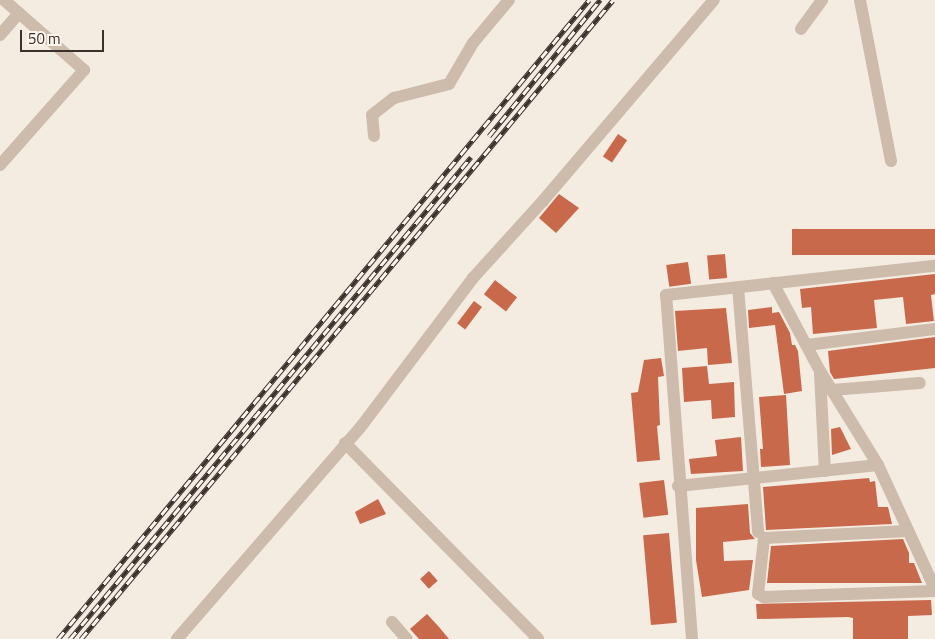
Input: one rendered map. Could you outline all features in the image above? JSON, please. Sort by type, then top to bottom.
[{"type":"street","points":[[0,166],[84,70],[4,0]]},
{"type":"street","points":[[374,136],[372,116],[394,98],[448,84],[473,43],[508,0]]},
{"type":"street","points":[[177,639],[412,362],[473,278],[542,202],[714,0]]},
{"type":"street","points":[[801,29],[822,0]]},
{"type":"street","points":[[860,0],[891,161]]},
{"type":"street","points":[[0,35],[19,13]]},
{"type":"street","points":[[692,639],[678,486],[666,295],[935,266]]},
{"type":"street","points":[[773,283],[820,371],[878,465],[935,590],[764,597],[758,594],[764,538],[908,531]]},
{"type":"street","points":[[738,287],[758,532]]},
{"type":"street","points":[[807,346],[935,329]]},
{"type":"street","points":[[820,371],[825,471]]},
{"type":"street","points":[[832,390],[920,383]]},
{"type":"street","points":[[345,443],[538,639]]},
{"type":"street","points":[[678,486],[878,465]]},
{"type":"street","points":[[392,622],[406,639]]},
{"type":"building","points":[[618,134],[627,140],[612,163],[603,156]]},
{"type":"building","points":[[559,194],[579,208],[556,233],[539,218]]},
{"type":"building","points":[[792,229],[935,229],[935,255],[792,255]]},
{"type":"building","points":[[725,254],[727,278],[709,279],[707,256]]},
{"type":"building","points":[[688,262],[691,284],[669,287],[666,265]]},
{"type":"building","points":[[935,274],[935,294],[931,295],[934,321],[906,324],[903,297],[874,300],[877,328],[813,334],[811,307],[802,308],[800,289]]},
{"type":"building","points":[[495,280],[517,297],[506,311],[484,294]]},
{"type":"building","points":[[474,301],[482,307],[465,329],[457,323]]},
{"type":"building","points":[[772,307],[772,313],[779,312],[790,333],[792,345],[795,345],[798,351],[802,391],[784,394],[775,325],[749,328],[748,310]]},
{"type":"building","points":[[726,308],[732,363],[708,365],[707,348],[678,351],[675,311]]},
{"type":"building","points":[[935,337],[935,368],[834,379],[830,372],[828,351]]},
{"type":"building","points":[[661,358],[664,376],[658,377],[660,425],[657,426],[660,460],[637,462],[631,393],[638,392],[644,360]]},
{"type":"building","points":[[707,366],[709,384],[734,382],[735,417],[712,419],[711,400],[684,402],[682,368]]},
{"type":"building","points":[[786,395],[790,465],[761,467],[760,449],[763,449],[759,397]]},
{"type":"building","points":[[840,427],[851,449],[832,455],[831,429]]},
{"type":"building","points":[[741,437],[743,471],[691,474],[689,459],[717,456],[715,440]]},
{"type":"building","points":[[869,478],[870,482],[875,481],[878,507],[888,507],[892,524],[766,530],[763,487]]},
{"type":"building","points":[[664,480],[668,515],[643,518],[639,483]]},
{"type":"building","points":[[378,499],[386,514],[360,524],[355,512]]},
{"type":"building","points":[[748,504],[750,533],[755,539],[723,542],[724,561],[753,560],[749,590],[702,597],[696,560],[696,508]]},
{"type":"building","points":[[669,533],[677,623],[651,625],[643,535]]},
{"type":"building","points":[[903,539],[909,553],[909,563],[914,563],[922,583],[767,583],[771,546]]},
{"type":"building","points":[[429,571],[438,581],[429,589],[420,579]]},
{"type":"building","points":[[931,600],[932,615],[908,616],[908,639],[853,639],[853,618],[848,617],[757,619],[756,604]]},
{"type":"building","points":[[427,614],[449,639],[419,639],[410,629]]},
{"type":"railway","points":[[58,639],[589,0]]},
{"type":"railway","points":[[489,136],[600,0]]},
{"type":"railway","points":[[81,639],[613,0]]},
{"type":"railway","points":[[70,639],[471,157]]}]
